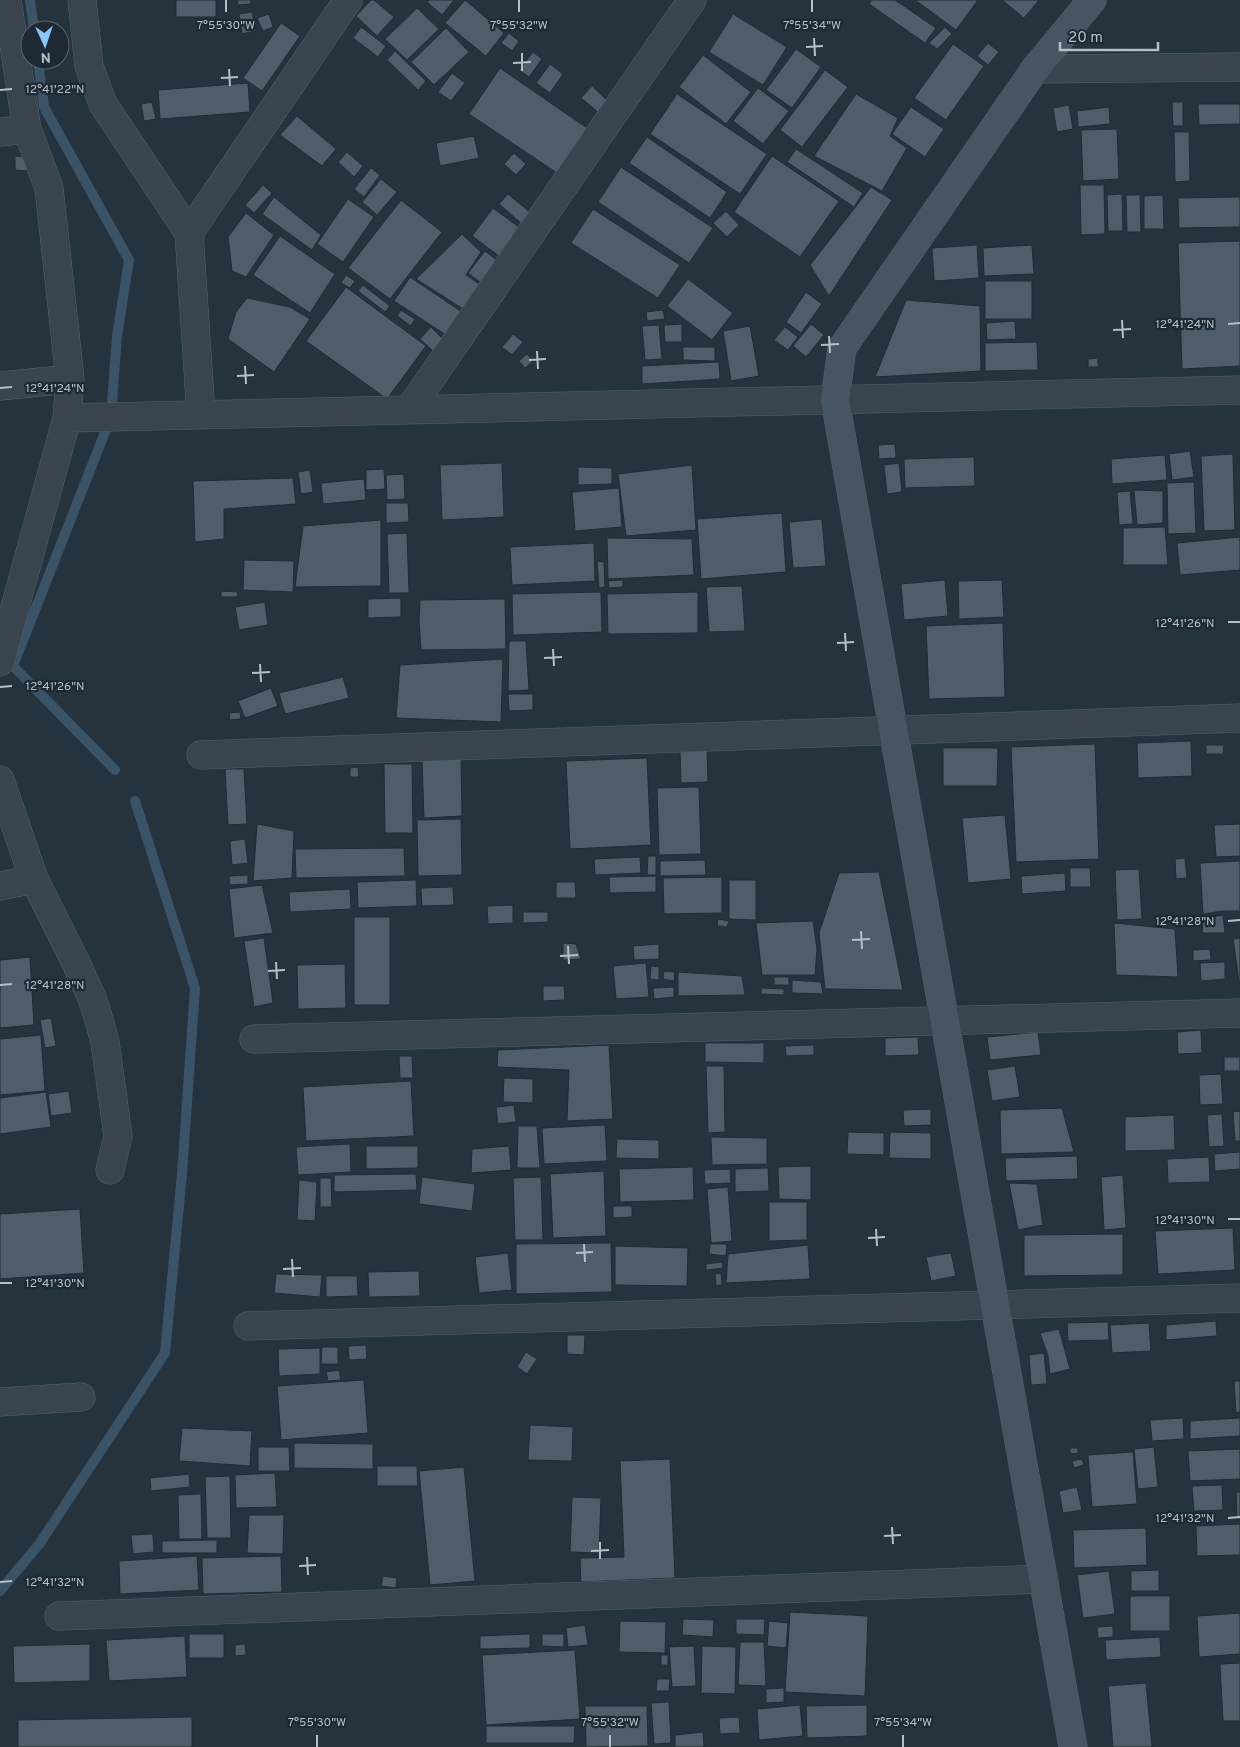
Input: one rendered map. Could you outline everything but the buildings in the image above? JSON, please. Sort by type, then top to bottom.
[{"type":"street","points":[[0,662],[67,418],[70,379],[49,188],[27,129],[7,0]]},
{"type":"street","points":[[82,0],[89,66],[104,104],[189,232],[201,414]]},
{"type":"street","points":[[189,232],[348,0]]},
{"type":"street","points":[[408,410],[692,0]]},
{"type":"street","points":[[1074,1747],[835,400],[842,348],[1035,69],[1092,0]]},
{"type":"street","points":[[1035,69],[1240,67]]},
{"type":"street","points":[[0,132],[27,129]]},
{"type":"street","points":[[0,386],[70,379]]},
{"type":"street","points":[[67,418],[1240,390]]},
{"type":"street","points":[[201,755],[1240,718]]},
{"type":"street","points":[[0,780],[34,880],[92,998],[105,1042],[118,1136],[110,1170]]},
{"type":"street","points":[[0,886],[34,880]]},
{"type":"street","points":[[254,1039],[1240,1013]]},
{"type":"street","points":[[248,1326],[1240,1298]]},
{"type":"street","points":[[0,1402],[82,1396]]},
{"type":"street","points":[[59,1616],[1044,1579]]},
{"type":"waterway","points":[[30,0],[33,20]]},
{"type":"waterway","points":[[39,70],[44,107],[129,260],[117,336],[111,417],[13,666],[115,770]]},
{"type":"waterway","points":[[0,1591],[40,1543],[165,1353],[182,1174],[195,988],[135,801]]}]
